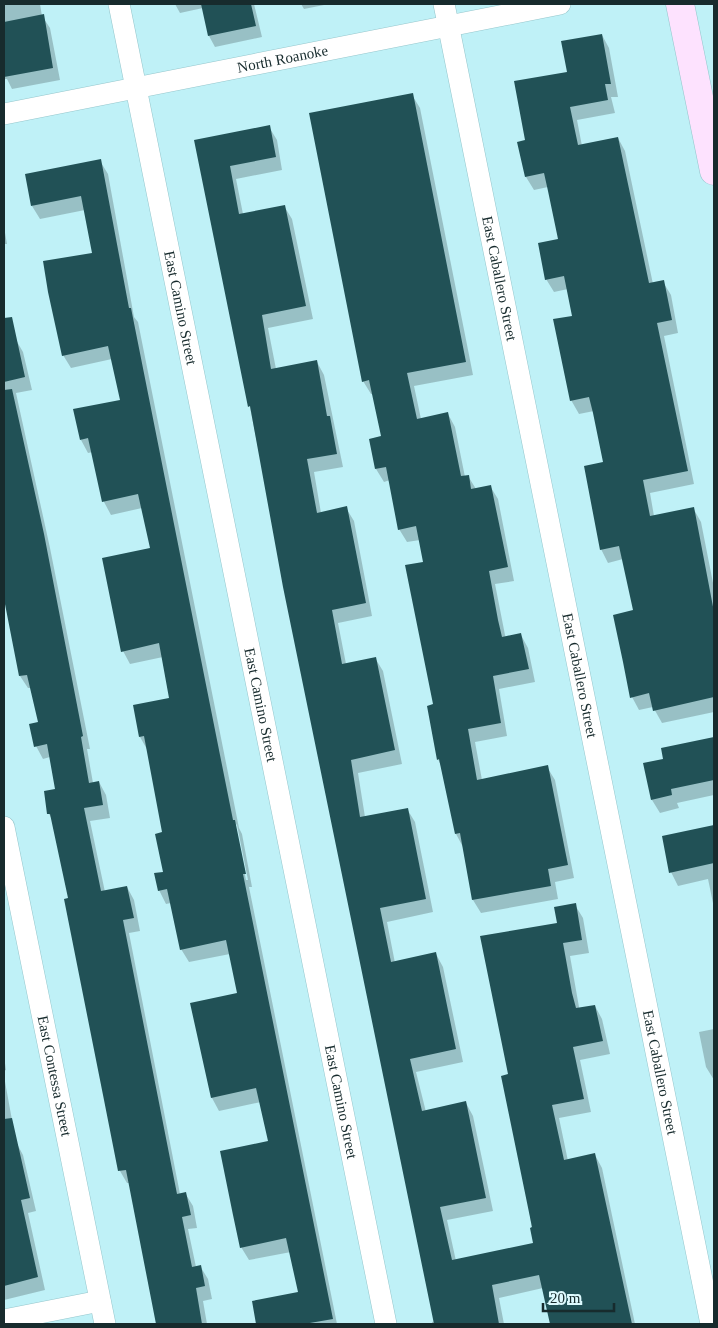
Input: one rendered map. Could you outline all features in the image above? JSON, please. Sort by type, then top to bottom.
[{"type":"main road","points":[[680,4],[714,171]]},
{"type":"street","name":"East Camino Street","points":[[119,4],[386,1324]]},
{"type":"street","name":"East Caballero Street","points":[[444,4],[711,1324]]},
{"type":"street","name":"North Roanoke","points":[[4,114],[136,86],[560,4]]},
{"type":"street","name":"East Contessa Street","points":[[4,827],[105,1324]]},
{"type":"street","points":[[4,1320],[100,1301]]},
{"type":"building","points":[[201,4],[251,4],[256,26],[208,36]]},
{"type":"building","points":[[44,14],[53,68],[4,77],[4,22]]},
{"type":"building","points":[[602,34],[611,84],[605,84],[608,100],[570,107],[578,145],[618,137],[649,283],[664,280],[672,320],[657,323],[688,471],[643,480],[650,516],[694,507],[714,612],[714,697],[653,711],[649,693],[630,698],[613,615],[633,610],[619,546],[600,550],[584,466],[603,462],[589,397],[570,401],[553,319],[572,316],[564,276],[545,280],[538,243],[558,239],[544,173],[525,177],[517,142],[525,140],[514,81],[567,72],[561,41]]},
{"type":"building","points":[[413,93],[466,362],[407,373],[417,419],[448,412],[461,476],[469,475],[471,489],[491,485],[508,567],[489,571],[498,620],[502,637],[521,633],[529,669],[493,676],[501,723],[468,729],[477,780],[548,765],[568,865],[548,869],[551,886],[472,900],[460,833],[455,834],[439,759],[437,760],[427,706],[433,704],[405,565],[423,562],[416,526],[398,530],[386,467],[375,469],[369,439],[381,436],[369,380],[362,382],[309,113]]},
{"type":"building","points":[[270,125],[276,157],[230,166],[239,214],[285,205],[306,306],[262,315],[271,369],[317,360],[327,416],[330,416],[337,454],[307,459],[317,513],[347,506],[366,603],[332,610],[342,664],[376,657],[395,750],[351,760],[360,817],[408,808],[426,899],[380,908],[391,962],[436,952],[456,1049],[410,1059],[422,1111],[466,1101],[486,1198],[440,1207],[452,1260],[533,1243],[530,1228],[532,1227],[501,1076],[508,1074],[480,936],[557,923],[554,907],[576,903],[582,940],[563,943],[572,993],[576,1008],[595,1005],[603,1041],[573,1047],[584,1099],[552,1105],[564,1160],[595,1153],[632,1324],[550,1324],[539,1275],[492,1285],[499,1324],[434,1324],[283,587],[250,406],[248,407],[194,140]]},
{"type":"building","points":[[101,159],[129,308],[131,308],[233,820],[235,820],[246,874],[243,874],[333,1319],[304,1324],[256,1324],[252,1301],[298,1292],[286,1238],[240,1248],[233,1215],[220,1151],[268,1141],[256,1088],[211,1098],[190,1003],[237,993],[226,940],[180,950],[167,889],[158,891],[154,873],[163,872],[155,834],[162,832],[144,736],[139,737],[133,705],[169,698],[159,643],[121,652],[102,558],[150,548],[138,494],[102,502],[88,438],[80,440],[73,409],[120,400],[108,346],[62,356],[48,292],[43,261],[92,253],[81,196],[31,206],[25,174]]},
{"type":"building","points":[[12,317],[25,377],[4,382],[4,318]]},
{"type":"building","points":[[12,389],[44,534],[83,736],[81,737],[89,783],[99,781],[103,805],[84,808],[101,891],[127,886],[134,918],[123,920],[177,1194],[186,1192],[191,1215],[182,1217],[192,1267],[201,1265],[205,1286],[196,1288],[202,1324],[156,1324],[126,1170],[118,1171],[64,899],[68,898],[50,814],[47,814],[44,791],[55,789],[47,744],[34,747],[29,724],[38,722],[27,675],[19,676],[4,599],[4,390]]},
{"type":"building","points":[[714,737],[714,780],[671,789],[672,795],[651,800],[643,763],[663,759],[661,748]]},
{"type":"building","points":[[714,825],[714,863],[669,873],[662,836]]},
{"type":"building","points":[[12,1118],[30,1198],[21,1200],[38,1277],[4,1286],[4,1119]]}]
